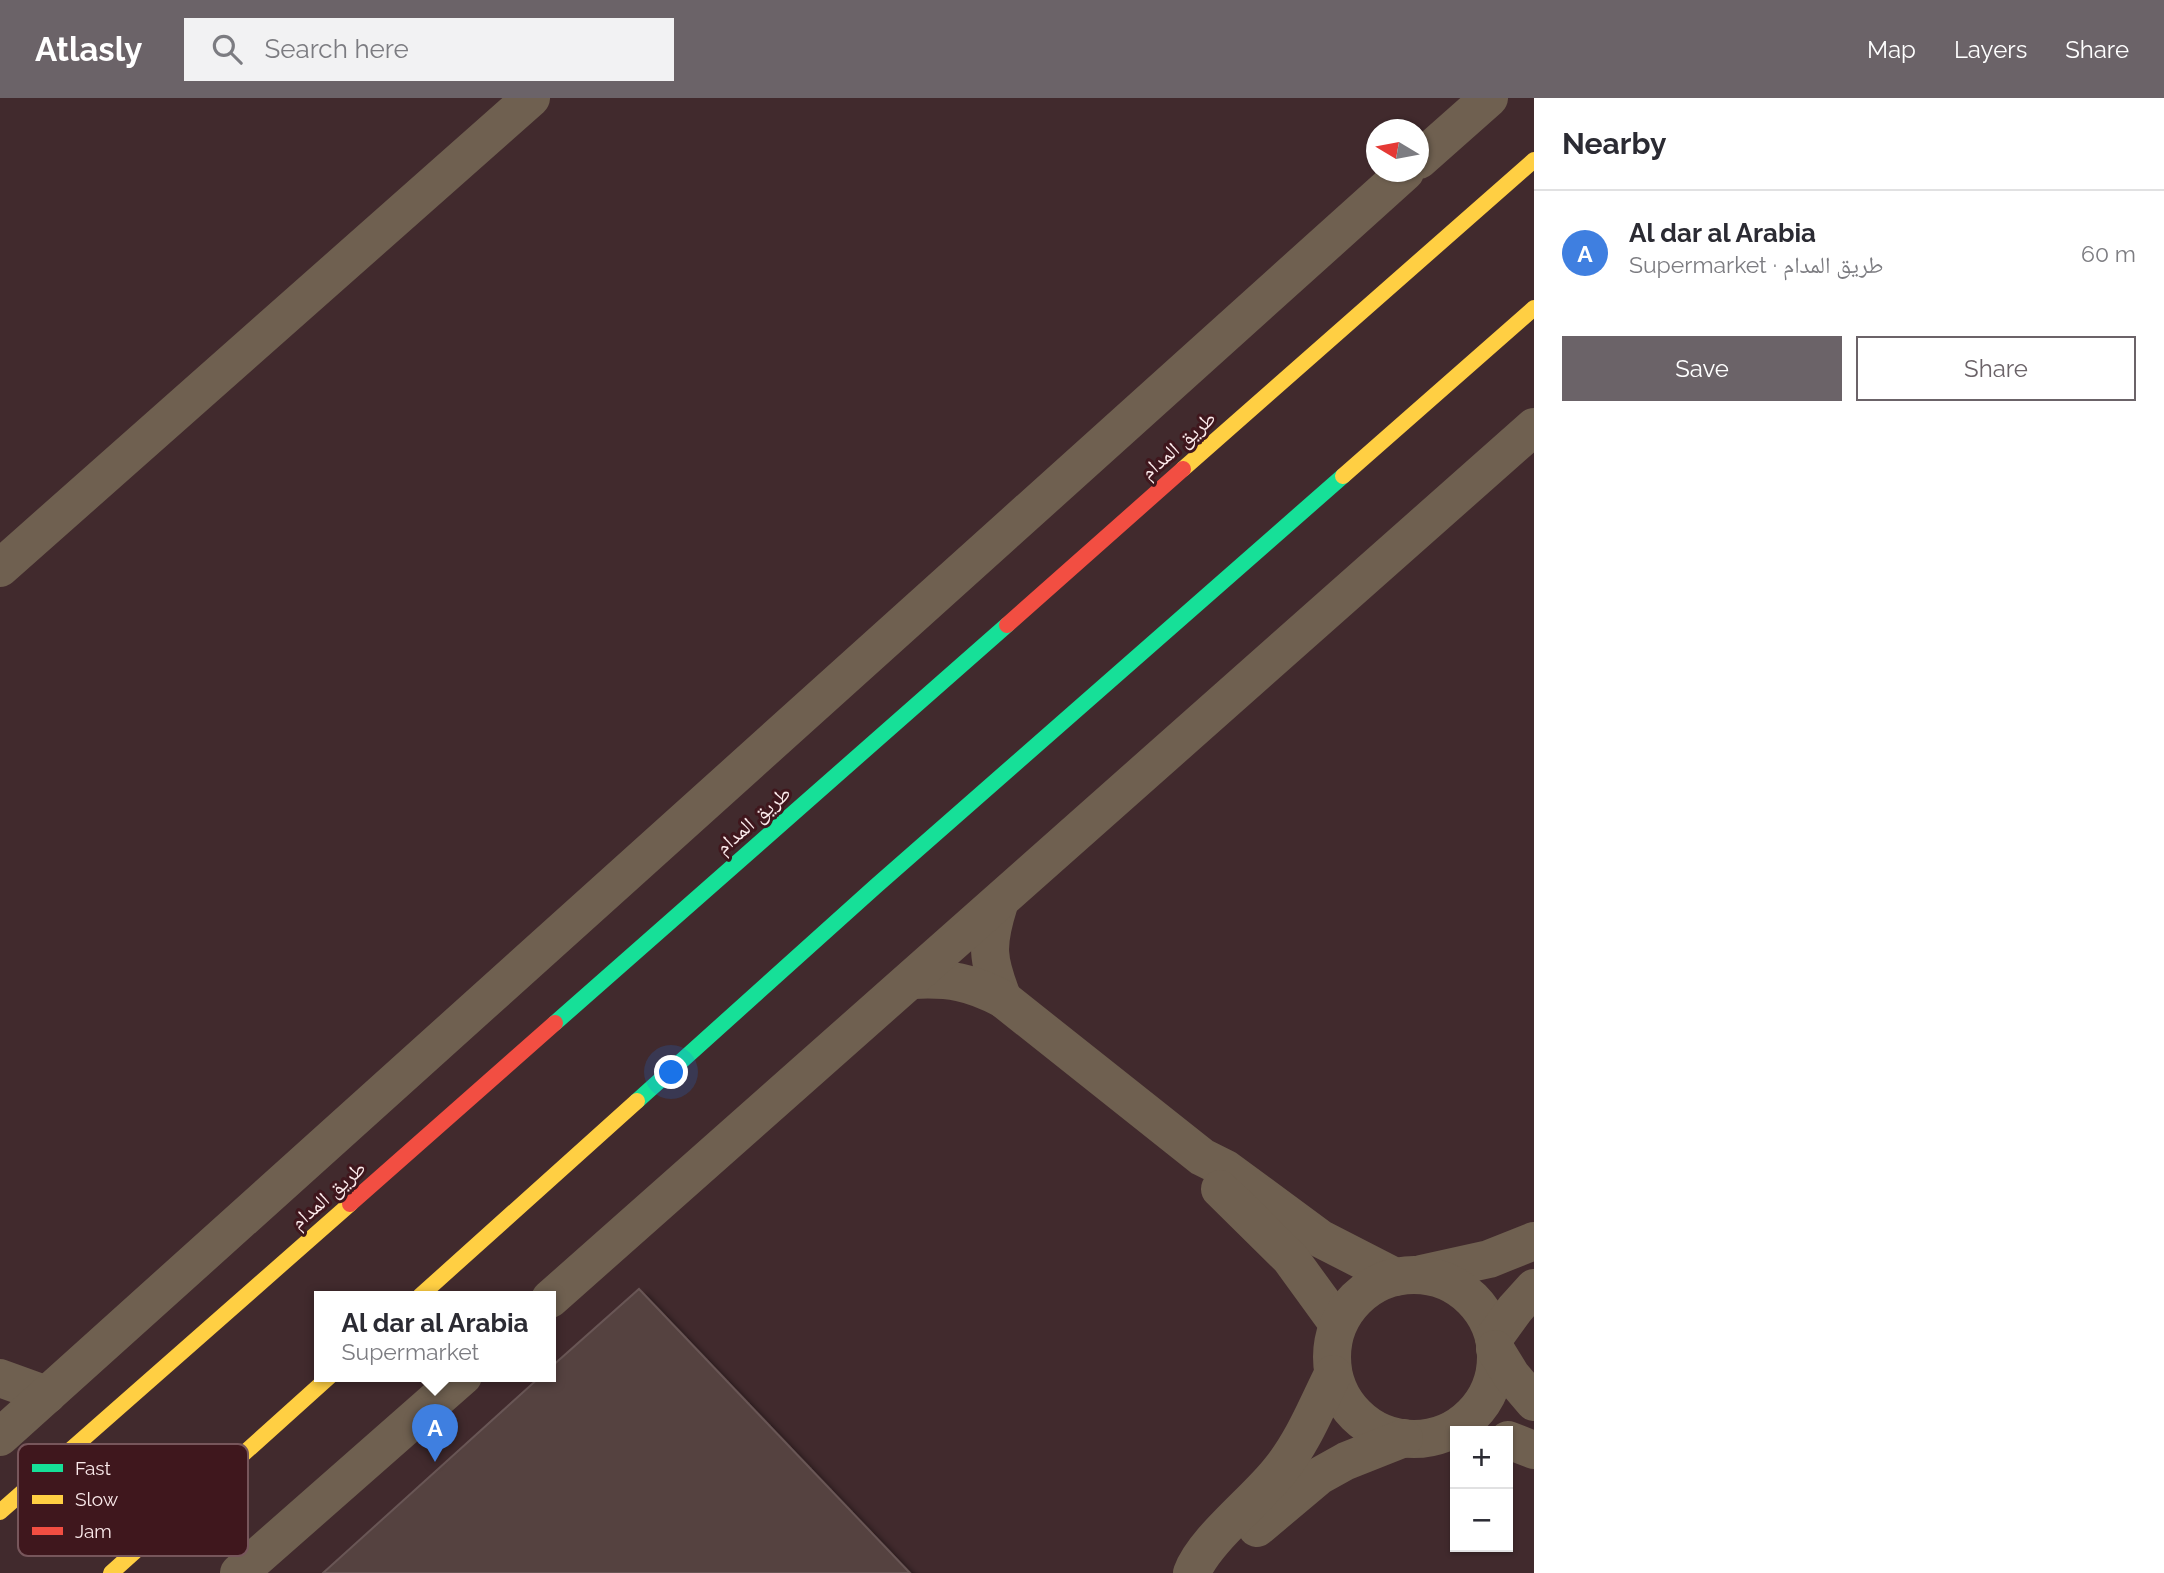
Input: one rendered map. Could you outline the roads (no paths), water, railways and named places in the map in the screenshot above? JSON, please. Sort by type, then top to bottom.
[{"type":"highway","name":"طريق المدام","points":[[77,1444],[1534,160]]},
{"type":"highway","points":[[426,1291],[876,887],[1534,308]]},
{"type":"highway","points":[[248,1450],[323,1382]]},
{"type":"highway","name":"طريق المدام","points":[[0,1512],[18,1496]]},
{"type":"highway","points":[[111,1573],[130,1556]]},
{"type":"street","points":[[0,568],[531,98]]},
{"type":"street","points":[[1429,151],[1489,98]]},
{"type":"street","points":[[0,1437],[1394,182]]},
{"type":"street","points":[[556,1295],[1534,427]]},
{"type":"street","points":[[999,904],[989,935],[991,968],[1003,999]]},
{"type":"street","points":[[913,980],[942,978],[964,982],[1003,999],[1202,1157],[1226,1169],[1321,1239],[1408,1275],[1446,1281],[1467,1294],[1484,1314],[1494,1344],[1511,1375],[1534,1402]]},
{"type":"street","points":[[1202,1157],[1214,1183],[1290,1258],[1338,1324]]},
{"type":"street","points":[[1450,1433],[1430,1438],[1404,1438],[1380,1432],[1358,1418],[1342,1398],[1334,1374],[1332,1349],[1338,1324],[1353,1302],[1372,1286],[1408,1275],[1489,1259],[1534,1241]]},
{"type":"street","points":[[1467,1426],[1486,1395],[1494,1373],[1494,1344],[1515,1309],[1534,1288]]},
{"type":"street","points":[[1192,1573],[1202,1554],[1283,1467],[1334,1374]]},
{"type":"street","points":[[0,1378],[47,1395]]},
{"type":"street","points":[[239,1573],[456,1382]]},
{"type":"street","points":[[1206,1573],[1290,1498],[1319,1476],[1346,1461],[1404,1438]]},
{"type":"street","points":[[1513,1442],[1534,1450]]},
{"type":"place","name":"Al dar al Arabia","points":[[435,1462]]}]
